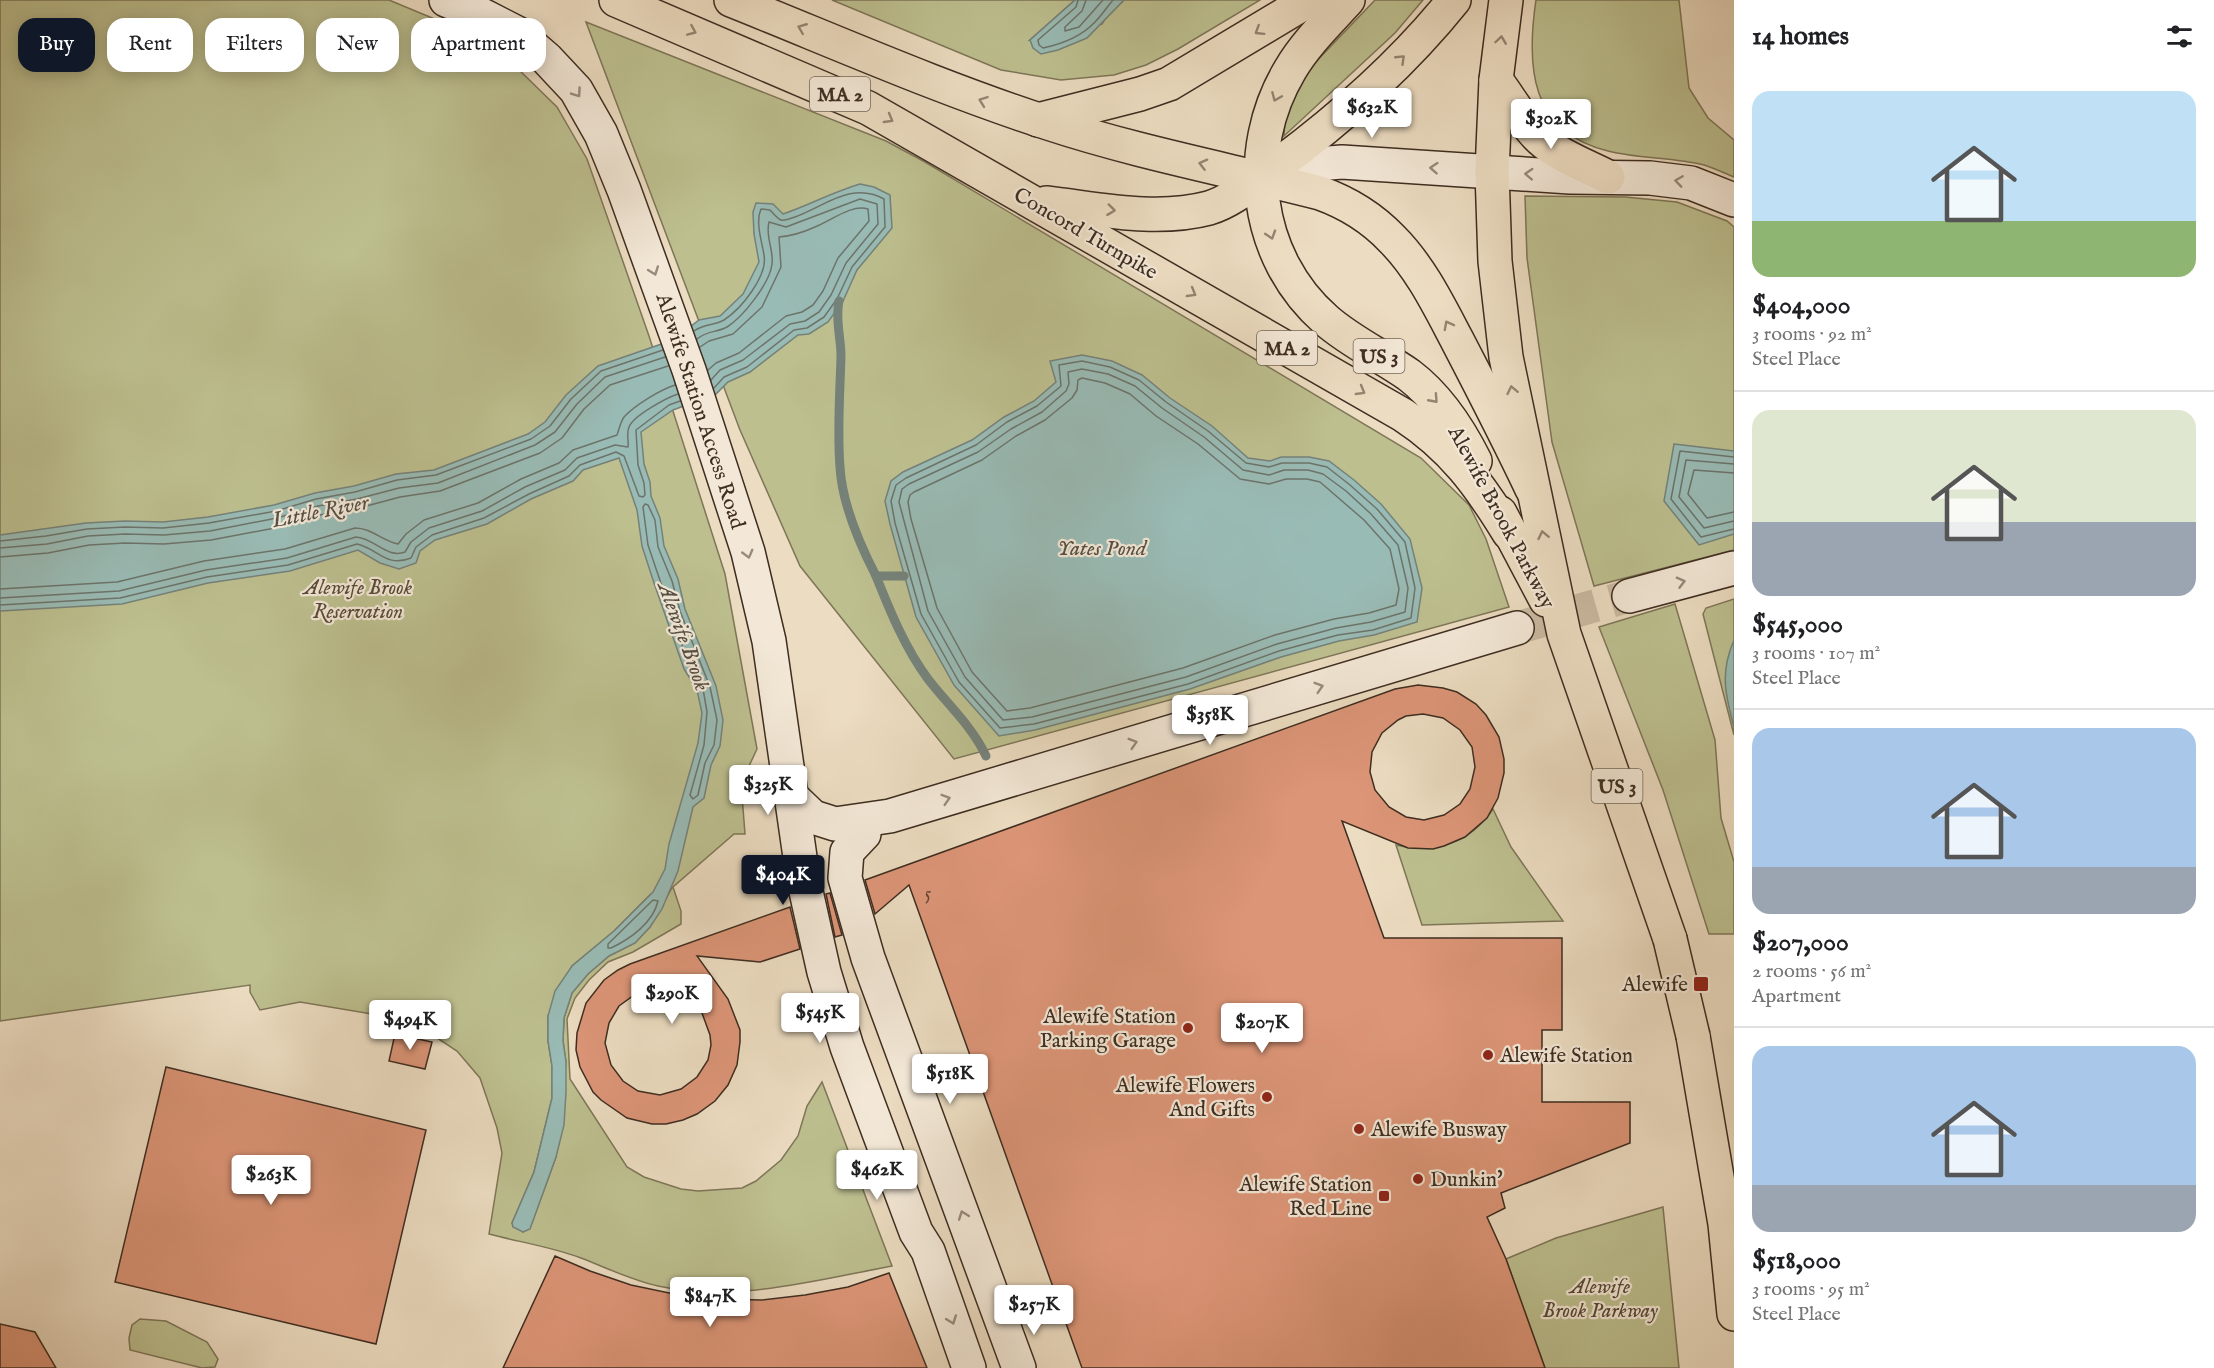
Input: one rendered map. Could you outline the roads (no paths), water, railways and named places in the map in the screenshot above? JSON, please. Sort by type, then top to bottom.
[{"type":"highway","name":"MA 2","points":[[731,0],[960,92],[1038,120],[1096,138],[1320,193],[1348,204],[1372,220],[1394,240],[1414,265],[1495,412],[1532,489]]},
{"type":"highway","points":[[1038,120],[1140,94],[1169,84],[1309,0]]},
{"type":"highway","name":"Alewife Brook Parkway","points":[[1348,0],[1307,46],[1283,82],[1267,124],[1261,153],[1260,178],[1263,208],[1270,233],[1294,282],[1313,308],[1337,330],[1411,377],[1436,400],[1465,442],[1509,533],[1564,633]]},
{"type":"highway","points":[[1032,201],[1137,213],[1174,213],[1204,209],[1222,203],[1260,178],[1333,122],[1402,59],[1454,0]]},
{"type":"highway","name":"Alewife Brook Parkway","points":[[1506,0],[1496,80],[1492,172],[1496,271],[1503,340],[1532,489],[1564,633],[1670,939],[1693,1036],[1725,1224],[1734,1314]]},
{"type":"highway","name":"Concord Turnpike","points":[[627,4],[868,108],[1417,424],[1445,447],[1470,474],[1509,533]]},
{"type":"highway","points":[[1496,80],[1532,131],[1551,148],[1608,177]]},
{"type":"main road","name":"Alewife Station Access Road","points":[[446,0],[517,33],[548,59],[576,90],[601,134],[668,311],[748,552],[770,641],[805,889],[824,972],[847,1047],[916,1232],[928,1251],[967,1362]]},
{"type":"main road","points":[[1260,178],[1304,165],[1328,162],[1678,181],[1703,186],[1734,200]]},
{"type":"main road","points":[[1629,596],[1734,568]]},
{"type":"main road","points":[[791,796],[813,817],[867,834],[1517,628]]},
{"type":"main road","points":[[867,834],[845,878],[868,958],[1019,1368]]},
{"type":"water","points":[[1075,0],[1124,0],[1087,38],[1058,50],[1041,54],[1033,48],[1030,40]]},
{"type":"water","points":[[860,184],[874,187],[890,195],[892,228],[857,270],[843,301],[828,322],[809,334],[798,335],[750,372],[728,382],[716,394],[673,410],[641,432],[644,464],[650,482],[651,496],[660,518],[664,546],[678,579],[685,609],[716,686],[723,720],[720,746],[711,765],[704,798],[693,807],[678,871],[662,909],[635,943],[609,956],[588,974],[572,993],[564,1018],[566,1092],[564,1125],[556,1157],[530,1229],[523,1232],[513,1227],[512,1223],[534,1172],[552,1098],[548,1016],[555,991],[572,966],[614,931],[653,892],[665,869],[669,844],[698,743],[702,713],[697,690],[684,669],[654,583],[642,546],[637,510],[619,458],[583,470],[573,481],[531,499],[487,524],[435,540],[420,551],[416,563],[399,569],[380,563],[358,550],[290,571],[208,583],[122,604],[0,611],[0,535],[86,523],[163,522],[208,517],[274,505],[396,474],[434,470],[528,434],[545,422],[566,395],[598,366],[673,340],[699,320],[720,316],[743,294],[759,262],[754,234],[753,212],[756,203],[773,204],[783,214]]},
{"type":"water","name":"Yates Pond","points":[[1082,355],[1112,361],[1142,375],[1170,398],[1212,426],[1248,458],[1270,461],[1281,457],[1309,457],[1329,461],[1354,480],[1381,504],[1410,539],[1422,588],[1417,622],[1374,635],[1339,641],[1281,657],[1190,689],[1035,730],[999,736],[954,685],[916,617],[885,501],[891,481],[903,472],[972,440],[1004,417],[1034,401],[1056,382],[1050,361]]},
{"type":"water","points":[[1674,444],[1734,451],[1734,534],[1699,545],[1664,501]]},
{"type":"water","points":[[1734,640],[1734,727],[1728,704],[1725,673]]},
{"type":"waterway","points":[[839,301],[841,356],[839,439],[844,495],[858,537],[876,576],[904,576]]},
{"type":"waterway","points":[[876,576],[912,655],[928,679],[974,735],[986,756]]},
{"type":"tunnel","points":[[1517,628],[1629,596]]},
{"type":"place","name":"Alewife","points":[[1701,984]]},
{"type":"place","name":"Alewife Station Parking Garage","points":[[1188,1028]]},
{"type":"place","name":"Alewife Station","points":[[1488,1055]]},
{"type":"place","name":"Alewife Flowers And Gifts","points":[[1267,1097]]},
{"type":"place","name":"Alewife Busway","points":[[1359,1129]]},
{"type":"place","name":"Dunkin'","points":[[1418,1179]]},
{"type":"place","name":"Alewife Station Red Line","points":[[1384,1196]]},
{"type":"water label","name":"Little River","points":[[320,510]]},
{"type":"water label","name":"Alewife Brook","points":[[685,636]]},
{"type":"park label","name":"Alewife Brook Reservation","points":[[358,599]]}]
